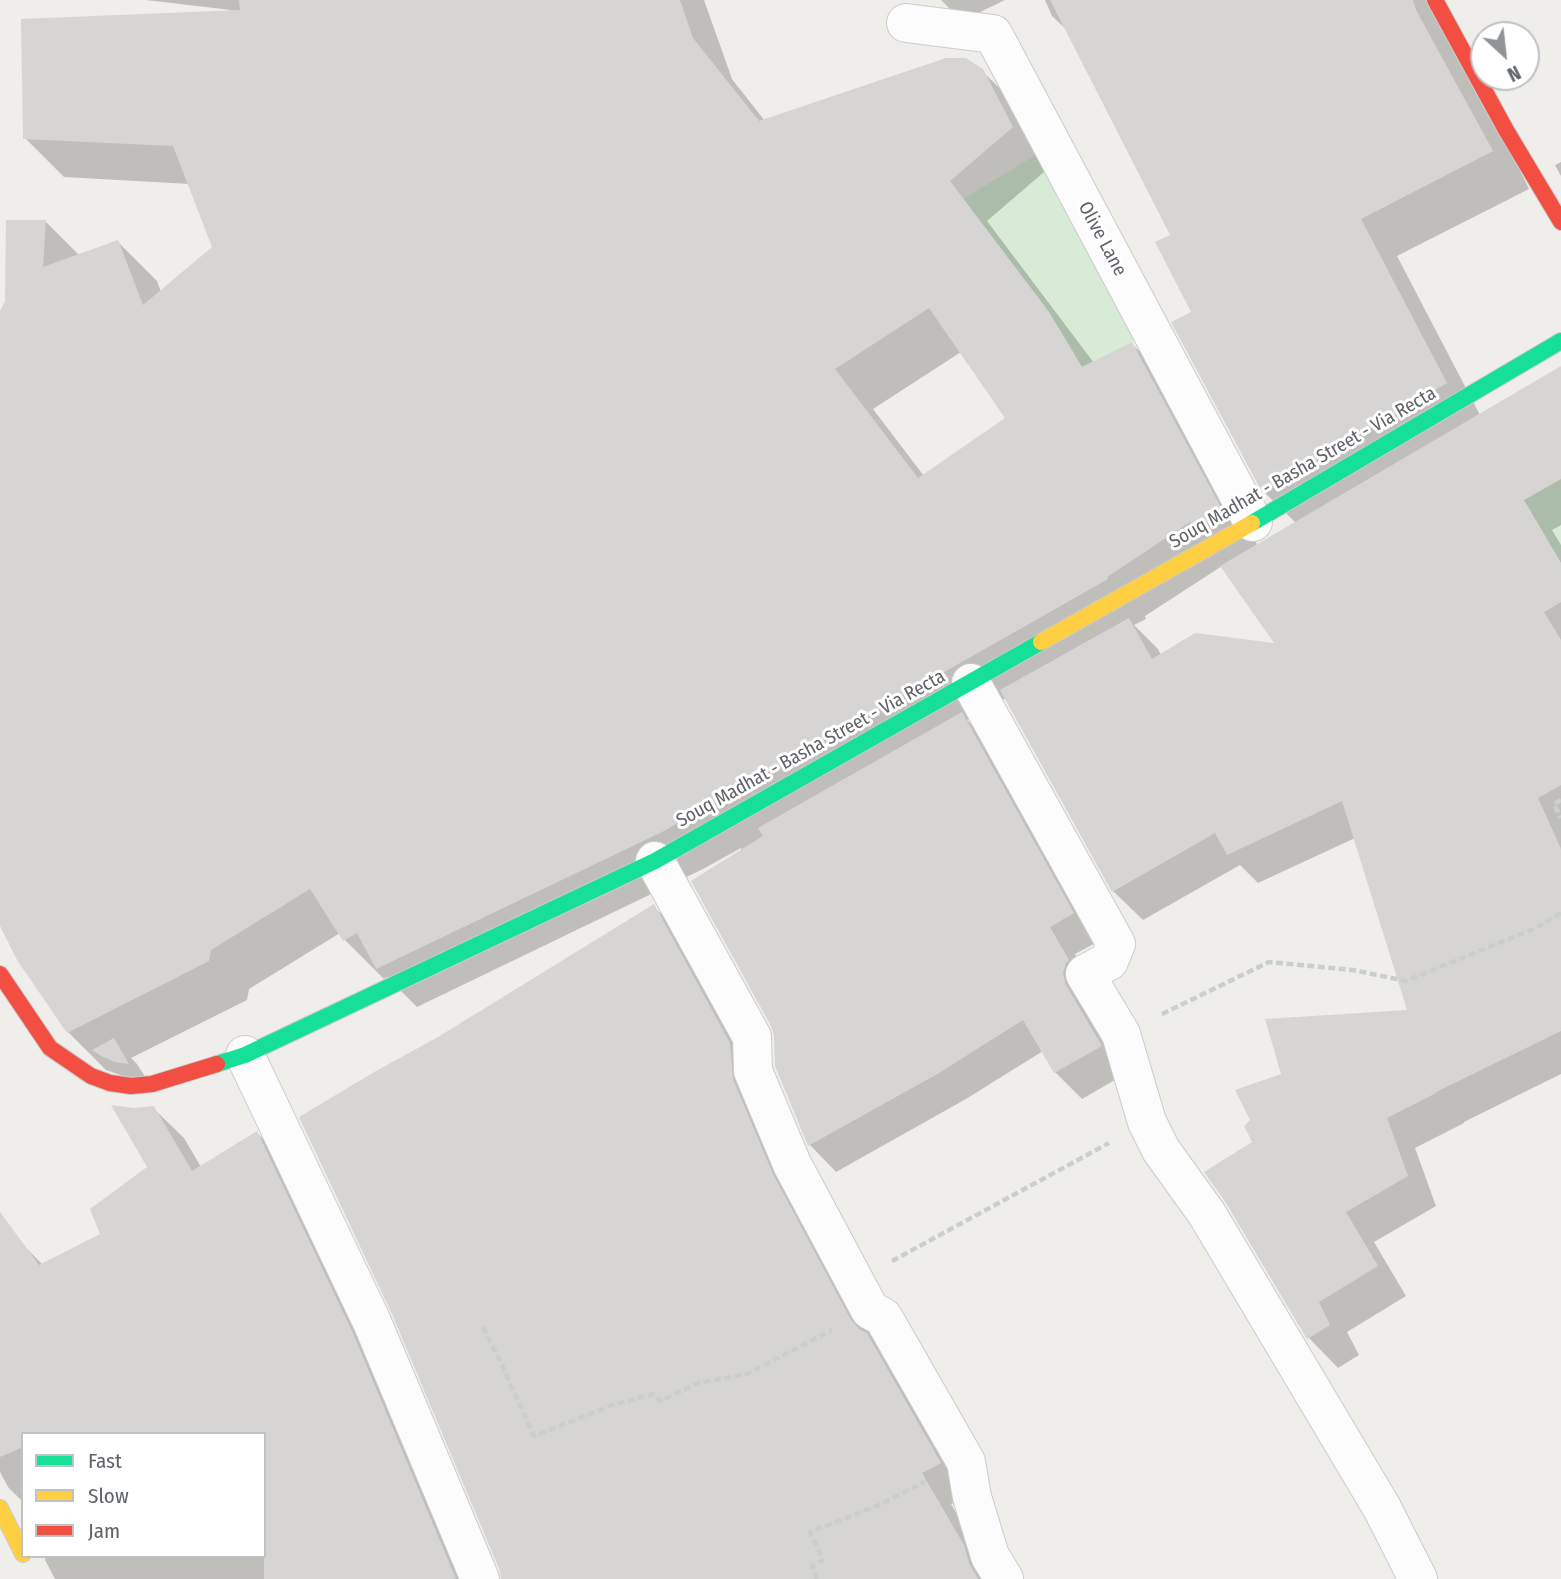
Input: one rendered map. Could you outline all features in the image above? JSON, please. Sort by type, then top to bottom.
[{"type":"street","points":[[1435,0],[1506,130],[1561,222]]},
{"type":"street","name":"Olive Lane","points":[[906,23],[993,34],[1253,522]]},
{"type":"street","name":"Souq Madhat - Basha Street - Via Recta","points":[[0,974],[50,1048],[91,1076],[110,1083],[131,1086],[152,1084],[245,1055],[655,861],[1253,522],[1561,341]]},
{"type":"street","points":[[971,683],[1116,944],[1109,961],[1085,974],[1121,1034],[1147,1122],[1161,1150],[1207,1214],[1382,1508],[1418,1579]]},
{"type":"street","points":[[655,861],[752,1037],[752,1071],[792,1164],[862,1296],[883,1317],[966,1462],[972,1497],[990,1556],[1004,1579]]},
{"type":"street","points":[[245,1055],[372,1322],[480,1579]]},
{"type":"street","points":[[0,1508],[21,1551]]},
{"type":"path","points":[[1561,800],[1554,804],[1561,818]]},
{"type":"path","points":[[1121,1034],[1269,962],[1353,970],[1406,981],[1538,927],[1561,913]]},
{"type":"path","points":[[482,1328],[534,1436],[613,1405],[654,1394],[660,1401],[698,1383],[747,1374],[862,1296],[1147,1122]]},
{"type":"path","points":[[817,1579],[812,1566],[822,1560],[810,1532],[877,1506],[966,1462]]},
{"type":"green space","points":[[1052,145],[1152,332],[1082,367],[1049,312],[963,199]]},
{"type":"green space","points":[[1561,479],[1561,563],[1524,500]]},
{"type":"building","points":[[239,0],[680,0],[693,38],[759,121],[946,58],[966,58],[983,69],[1013,127],[950,181],[1049,312],[1082,367],[1132,342],[1224,513],[1195,530],[1190,522],[1107,577],[1108,579],[664,831],[376,969],[357,933],[343,941],[310,889],[211,950],[209,961],[67,1033],[17,960],[0,926],[0,311],[5,301],[6,220],[46,220],[43,267],[118,240],[143,305],[212,247],[173,146],[23,139],[21,19],[240,10]],"holes":[[[929,308],[1005,418],[918,478],[835,369]]]},
{"type":"building","points":[[1050,0],[1413,0],[1493,151],[1361,219],[1447,383],[1262,492],[1171,322],[1191,312],[1155,242],[1170,235]]},
{"type":"building","points":[[1561,366],[1561,479],[1524,500],[1561,563],[1561,602],[1544,612],[1561,640],[1561,785],[1538,798],[1561,849],[1561,1031],[1387,1118],[1408,1176],[1346,1212],[1378,1266],[1319,1302],[1330,1325],[1307,1339],[1226,1203],[1204,1172],[1252,1142],[1244,1126],[1250,1120],[1235,1090],[1281,1074],[1265,1019],[1407,1010],[1342,801],[1227,855],[1215,833],[1112,892],[1000,690],[1129,618],[1152,659],[1195,633],[1274,643],[1220,566]]},
{"type":"building","points":[[962,712],[1074,913],[1050,927],[1069,960],[1063,973],[1066,985],[1102,1046],[1054,1073],[1023,1020],[939,1073],[808,1146],[775,1066],[771,1026],[691,881],[763,836],[758,828]]},
{"type":"building","points":[[654,904],[730,1043],[733,1079],[773,1174],[851,1320],[867,1333],[941,1463],[922,1473],[964,1545],[969,1563],[978,1579],[501,1579],[500,1571],[392,1314],[299,1117],[438,1037]]},
{"type":"building","points":[[114,1038],[129,1064],[115,1062],[92,1050]]},
{"type":"building","points":[[111,1105],[133,1108],[154,1106],[192,1171],[257,1131],[352,1331],[456,1579],[264,1579],[266,1432],[21,1432],[21,1448],[0,1457],[0,1212],[39,1265],[100,1234],[90,1209],[147,1167]]},
{"type":"traffic: fast","points":[[1252,523],[1561,341]]},
{"type":"traffic: fast","points":[[217,1064],[245,1055],[655,861],[1041,642]]},
{"type":"traffic: slow","points":[[1041,642],[1252,523]]},
{"type":"traffic: slow","points":[[0,1508],[21,1550]]},
{"type":"traffic: jam","points":[[1435,0],[1506,130],[1561,222]]},
{"type":"traffic: jam","points":[[0,974],[50,1048],[91,1076],[110,1083],[131,1086],[152,1084],[217,1064]]}]
